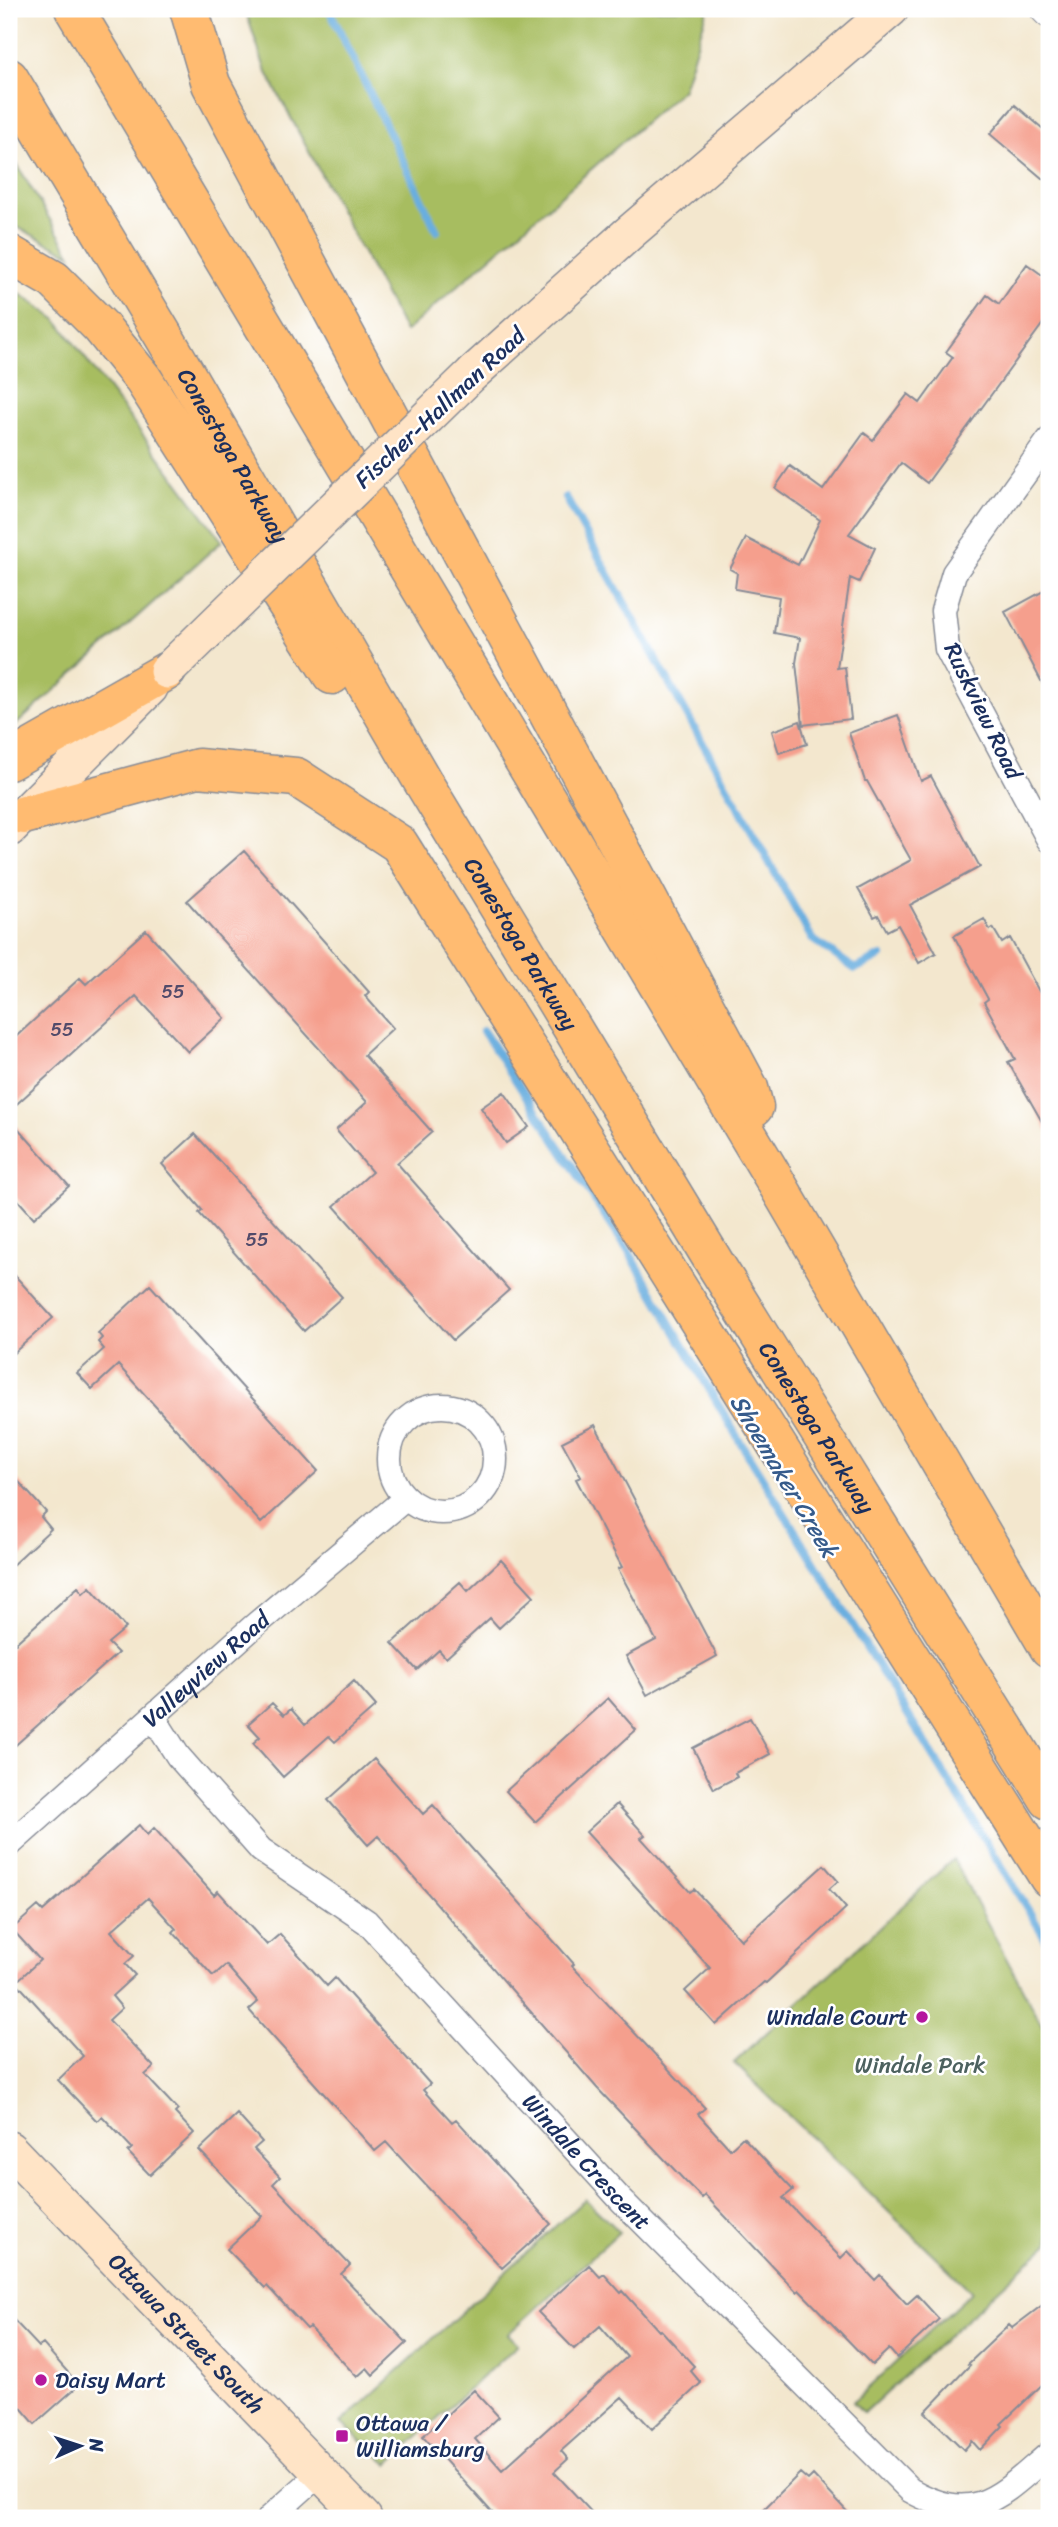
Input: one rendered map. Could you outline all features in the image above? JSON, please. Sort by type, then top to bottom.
[{"type":"highway","points":[[74,9],[773,1177],[1049,1648]]},
{"type":"highway","points":[[189,9],[211,84],[749,1088],[773,1177]]},
{"type":"highway","name":"Conestoga Parkway","points":[[9,78],[169,345],[423,782],[714,1262],[1049,1800]]},
{"type":"highway","points":[[9,254],[54,280],[101,327],[143,379],[360,718],[423,782]]},
{"type":"highway","points":[[9,761],[167,671]]},
{"type":"highway","points":[[17,822],[198,768],[296,777],[399,844],[1049,1878]]},
{"type":"main road","name":"Fischer-Hallman Road","points":[[17,822],[167,671],[473,373],[628,234],[891,9]]},
{"type":"main road","name":"Ottawa Street South","points":[[9,2149],[364,2518]]},
{"type":"street","points":[[1045,9],[1049,13]]},
{"type":"street","name":"Ruskview Road","points":[[1049,440],[954,573],[943,611],[947,649],[1049,840]]},
{"type":"street","points":[[454,1407],[471,1414],[484,1427],[492,1443],[495,1460],[492,1477],[483,1492],[470,1504],[437,1512],[406,1498],[397,1487],[389,1461],[397,1430],[408,1418],[422,1409],[454,1407]]},
{"type":"street","name":"Valleyview Road","points":[[9,1844],[253,1628],[406,1498]]},
{"type":"street","name":"Windale Crescent","points":[[153,1717],[178,1756],[261,1850],[367,1922],[621,2200],[910,2490],[930,2503],[969,2509],[992,2501],[1049,2454]]},
{"type":"street","points":[[270,2518],[320,2473]]},
{"type":"green space","points":[[245,9],[708,9],[683,89],[405,332],[265,69]]},
{"type":"green space","points":[[9,151],[71,255],[9,223]]},
{"type":"green space","points":[[9,286],[56,319],[222,541],[9,731]]},
{"type":"green space","name":"Windale Park","points":[[953,1859],[1049,2038],[1049,2243],[864,2413],[853,2402],[972,2292],[734,2063]]},
{"type":"green space","points":[[585,2199],[619,2232],[508,2334],[518,2344],[388,2464],[341,2423]]},
{"type":"building","points":[[1015,105],[1049,134],[1049,184],[990,134]]},
{"type":"building","points":[[1027,264],[1049,280],[1049,315],[927,483],[901,463],[849,534],[875,548],[859,582],[850,578],[837,668],[845,667],[851,719],[803,725],[796,663],[800,638],[774,633],[779,597],[735,589],[737,573],[730,569],[746,538],[798,565],[820,520],[775,488],[790,466],[823,490],[864,433],[873,440],[908,394],[920,403],[953,357],[946,352],[987,295],[999,304]]},
{"type":"building","points":[[1049,588],[1049,696],[1005,612]]},
{"type":"building","points":[[898,715],[921,781],[931,776],[980,867],[910,905],[936,953],[919,963],[898,925],[887,931],[878,915],[874,917],[858,889],[911,860],[865,781],[849,733]]},
{"type":"building","points":[[800,721],[807,744],[779,753],[772,731]]},
{"type":"building","points":[[244,851],[369,992],[365,996],[393,1028],[364,1055],[432,1132],[397,1163],[509,1290],[453,1340],[334,1206],[372,1172],[336,1130],[367,1102],[187,901]]},
{"type":"building","points":[[984,919],[1002,943],[1010,938],[1041,995],[1049,991],[1049,1134],[1008,1062],[1015,1059],[984,1002],[988,999],[954,936]]},
{"type":"building","points":[[146,930],[225,1018],[188,1052],[136,996],[9,1111],[9,1043],[80,978],[86,984]]},
{"type":"building","points":[[504,1092],[529,1127],[506,1143],[481,1108]]},
{"type":"building","points":[[9,1118],[69,1186],[34,1218],[9,1190]]},
{"type":"building","points":[[195,1134],[342,1297],[304,1331],[199,1213],[202,1210],[162,1164]]},
{"type":"building","points":[[9,1269],[53,1318],[9,1357]]},
{"type":"building","points":[[150,1285],[318,1471],[261,1523],[118,1365],[92,1389],[77,1373],[104,1349],[98,1342],[102,1338],[98,1333]]},
{"type":"building","points":[[595,1425],[717,1656],[647,1695],[626,1656],[656,1640],[618,1569],[622,1567],[576,1479],[581,1477],[562,1442]]},
{"type":"building","points":[[9,1471],[46,1512],[41,1517],[51,1529],[9,1568]]},
{"type":"building","points":[[501,1560],[534,1596],[499,1628],[490,1618],[446,1658],[439,1650],[417,1670],[392,1643],[460,1582],[468,1591]]},
{"type":"building","points":[[78,1587],[83,1593],[90,1587],[126,1628],[108,1643],[118,1653],[9,1751],[9,1649]]},
{"type":"building","points":[[354,1681],[376,1706],[335,1742],[329,1736],[283,1777],[253,1743],[260,1737],[248,1724],[272,1703],[284,1715],[291,1709],[305,1725]]},
{"type":"building","points":[[608,1698],[636,1730],[535,1822],[506,1791]]},
{"type":"building","points":[[750,1718],[770,1754],[735,1773],[737,1777],[714,1789],[693,1748]]},
{"type":"building","points":[[374,1759],[423,1814],[433,1805],[574,1964],[572,1966],[705,2108],[698,2114],[730,2149],[743,2137],[793,2190],[783,2198],[841,2258],[848,2251],[875,2280],[880,2275],[907,2304],[917,2295],[939,2319],[897,2358],[889,2349],[872,2365],[799,2290],[797,2292],[705,2195],[702,2198],[597,2088],[378,1836],[368,1845],[328,1800]]},
{"type":"building","points":[[617,1804],[645,1835],[641,1838],[690,1892],[694,1889],[741,1940],[824,1865],[838,1881],[829,1889],[846,1908],[766,1983],[716,2025],[685,1991],[710,1968],[586,1832]]},
{"type":"building","points":[[139,1825],[147,1835],[154,1828],[214,1895],[218,1891],[267,1945],[280,1934],[327,1986],[335,1978],[430,2084],[423,2090],[452,2122],[456,2119],[551,2224],[502,2268],[386,2142],[375,2151],[249,2010],[258,2002],[226,1965],[213,1976],[173,1932],[176,1929],[148,1898],[111,1931],[134,1956],[125,1964],[135,1975],[112,1996],[122,2008],[109,2020],[154,2067],[145,2075],[178,2110],[175,2113],[194,2133],[150,2175],[128,2152],[132,2148],[102,2116],[97,2121],[58,2080],[83,2056],[16,1982],[40,1960],[12,1929],[38,1906],[43,1911]]},
{"type":"building","points":[[237,2114],[262,2142],[254,2149],[280,2177],[273,2184],[350,2265],[341,2274],[407,2343],[373,2375],[367,2368],[357,2377],[310,2327],[307,2329],[267,2286],[265,2288],[227,2249],[262,2216],[199,2150]]},
{"type":"building","points":[[589,2265],[600,2277],[604,2274],[621,2293],[623,2291],[659,2331],[661,2330],[694,2366],[690,2370],[701,2383],[652,2429],[622,2397],[561,2451],[568,2459],[554,2472],[597,2518],[497,2518],[423,2436],[474,2390],[499,2417],[475,2439],[502,2470],[627,2357],[600,2326],[574,2349],[538,2312]]},
{"type":"building","points":[[1049,2300],[1049,2378],[1001,2424],[1003,2426],[980,2450],[972,2441],[964,2450],[925,2412],[970,2365],[968,2364],[1009,2325],[1012,2328]]},
{"type":"building","name":"Daisy Mart","points":[[9,2315],[39,2347],[43,2344],[79,2385],[35,2424],[9,2394]]},
{"type":"building","points":[[800,2473],[808,2480],[813,2475],[853,2518],[755,2518]]},
{"type":"waterway","points":[[329,9],[437,231]]},
{"type":"waterway","points":[[566,498],[812,939],[855,969],[881,956]]},
{"type":"waterway","name":"Shoemaker Creek","points":[[483,1031],[629,1252],[739,1440],[1049,1944]]},
{"type":"place","name":"Windale Court","points":[[922,2017]]},
{"type":"place","name":"Daisy Mart","points":[[41,2380]]},
{"type":"place","name":"Ottawa / Williamsburg","points":[[342,2436]]}]
